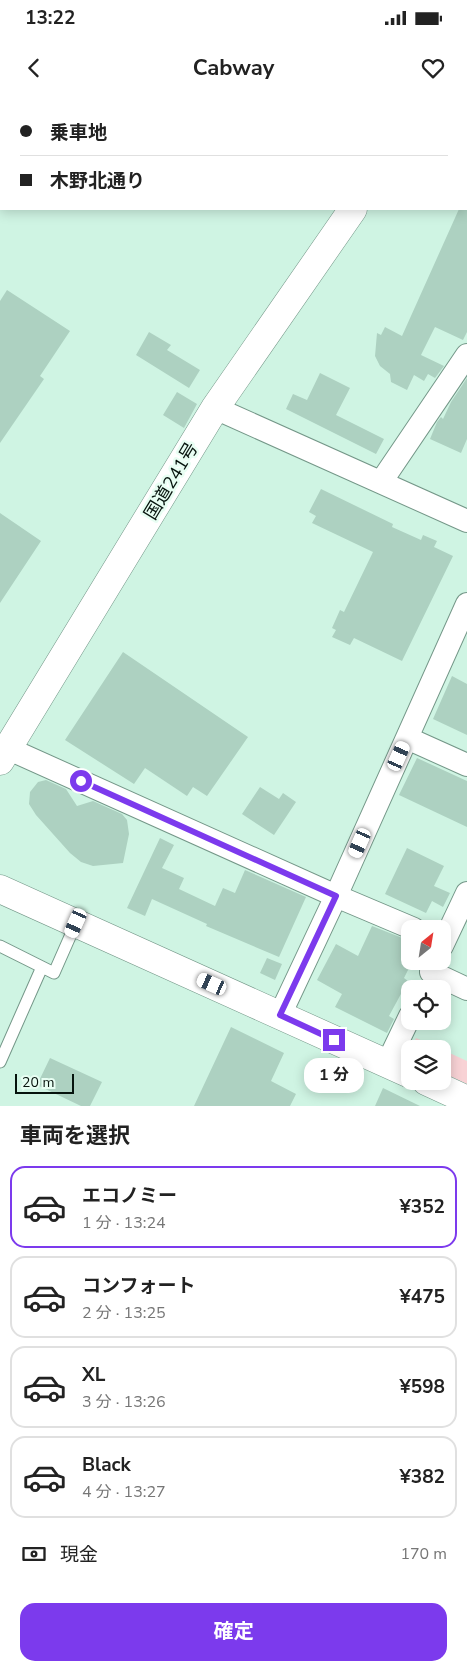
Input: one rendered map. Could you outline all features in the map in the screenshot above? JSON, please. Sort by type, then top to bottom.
[{"type":"main road","name":"国道241号","points":[[4,755],[215,408],[352,210]]},
{"type":"main road","points":[[0,889],[399,1069]]},
{"type":"main road","points":[[445,1090],[467,1100]]},
{"type":"street","points":[[381,482],[467,357]]},
{"type":"street","points":[[215,408],[467,521]]},
{"type":"street","points":[[280,1015],[407,738],[460,639],[467,604]]},
{"type":"street","points":[[407,738],[467,765]]},
{"type":"street","points":[[4,755],[401,924]]},
{"type":"street","points":[[451,928],[467,893]]},
{"type":"street","points":[[449,970],[467,989]]},
{"type":"street","points":[[399,1069],[407,1030]]},
{"type":"lane","points":[[0,946],[54,973],[76,923]]},
{"type":"lane","points":[[0,1062],[42,967]]},
{"type":"shaded area","points":[[451,1054],[467,1061],[467,1084],[451,1077]]},
{"type":"building","points":[[459,210],[467,210],[467,332],[463,340],[435,327],[421,355],[444,366],[435,378],[428,374],[424,381],[414,375],[407,390],[391,382],[390,374],[380,366],[375,356],[377,333],[381,335],[385,327],[402,336]]},
{"type":"building","points":[[7,290],[70,331],[40,376],[44,379],[0,443],[0,301]]},
{"type":"building","points":[[149,332],[171,345],[167,350],[200,370],[189,388],[136,355]]},
{"type":"building","points":[[320,373],[350,388],[336,415],[384,439],[376,454],[286,409],[293,394],[307,400]]},
{"type":"building","points":[[467,378],[467,439],[461,453],[430,439],[437,422],[441,417],[443,419],[451,402]]},
{"type":"building","points":[[177,392],[197,404],[184,428],[163,415]]},
{"type":"building","points":[[321,489],[393,524],[392,527],[421,540],[423,535],[437,541],[434,547],[453,556],[402,661],[354,638],[350,645],[332,637],[336,630],[332,628],[340,610],[344,612],[373,552],[312,523],[316,516],[309,512]]},
{"type":"building","points":[[0,513],[41,541],[0,603]]},
{"type":"building","points":[[123,652],[248,737],[207,796],[193,787],[187,796],[145,768],[134,784],[65,740]]},
{"type":"building","points":[[452,676],[467,684],[467,735],[433,719]]},
{"type":"building","points":[[417,758],[467,781],[467,827],[399,795]]},
{"type":"building","points":[[46,780],[66,789],[77,806],[93,801],[122,814],[127,820],[129,834],[123,863],[93,866],[81,862],[70,853],[36,815],[29,804],[30,792],[38,782]]},
{"type":"building","points":[[260,787],[279,799],[283,793],[296,802],[274,835],[242,814]]},
{"type":"building","points":[[160,838],[174,845],[162,868],[184,878],[179,889],[215,906],[223,888],[235,893],[245,870],[306,897],[279,957],[206,926],[207,924],[152,899],[145,916],[127,908]]},
{"type":"building","points":[[407,848],[444,866],[434,886],[450,893],[443,907],[432,901],[426,913],[385,894]]},
{"type":"building","points":[[372,926],[401,937],[401,970],[408,970],[404,978],[407,980],[401,980],[401,994],[389,1016],[394,1019],[387,1033],[335,1007],[342,994],[317,980],[336,944],[358,956]]},
{"type":"building","points":[[267,958],[282,964],[275,980],[260,973]]},
{"type":"building","points":[[231,1027],[284,1053],[271,1081],[296,1094],[290,1106],[194,1106]]},
{"type":"building","points":[[50,1058],[102,1082],[90,1106],[81,1106],[37,1085]]},
{"type":"building","points":[[383,1088],[420,1106],[375,1106]]},
{"type":"route","points":[[81,781],[336,896],[280,1015],[334,1040]]}]
